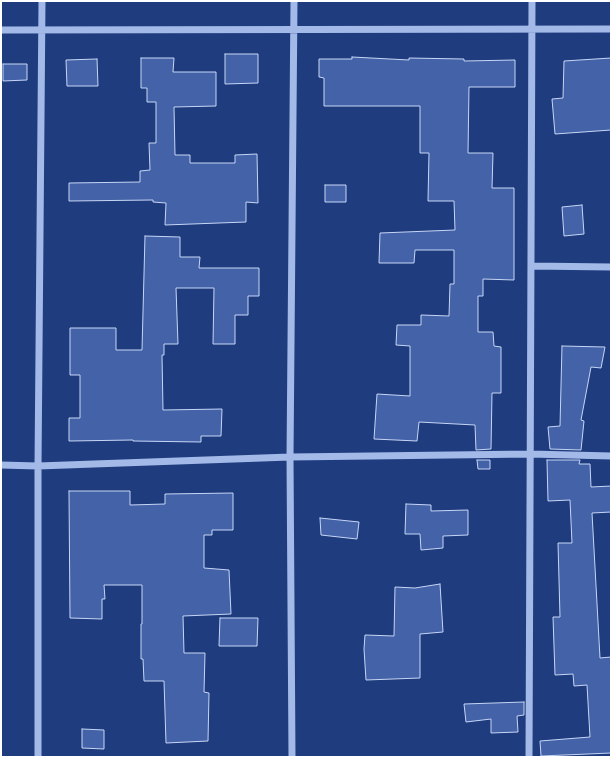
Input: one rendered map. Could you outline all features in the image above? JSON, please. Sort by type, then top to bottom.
[{"type":"street","points":[[38,757],[38,466],[42,1]]},
{"type":"street","points":[[292,757],[290,457],[294,1]]},
{"type":"street","points":[[529,757],[532,1]]},
{"type":"street","points":[[1,30],[611,29]]},
{"type":"street","points":[[531,266],[611,267]]},
{"type":"street","points":[[1,466],[290,457],[530,454],[611,456]]},
{"type":"building","points":[[225,54],[258,54],[258,83],[225,84]]},
{"type":"building","points":[[352,57],[409,60],[409,58],[464,59],[464,61],[515,60],[515,87],[469,87],[468,153],[493,153],[492,188],[514,188],[514,280],[483,279],[483,296],[478,296],[478,332],[493,332],[494,346],[501,347],[501,393],[492,393],[491,449],[476,450],[475,425],[419,422],[417,441],[374,439],[377,394],[410,396],[410,346],[396,345],[397,325],[421,325],[421,315],[449,316],[450,284],[454,284],[454,250],[415,250],[414,263],[379,263],[380,233],[455,230],[454,201],[428,201],[429,153],[420,153],[420,106],[324,106],[324,78],[319,77],[319,59],[352,59]]},
{"type":"building","points":[[141,58],[174,58],[173,72],[216,72],[216,106],[174,107],[175,155],[190,155],[190,163],[235,163],[235,155],[257,154],[258,203],[246,202],[246,222],[165,225],[166,203],[153,202],[153,200],[69,201],[69,183],[140,182],[140,171],[150,170],[149,143],[156,143],[156,102],[147,102],[147,88],[141,88]]},
{"type":"building","points":[[611,58],[611,130],[555,134],[552,99],[563,98],[564,61]]},
{"type":"building","points":[[97,59],[98,86],[67,86],[66,60]]},
{"type":"building","points":[[3,64],[27,64],[27,80],[3,81]]},
{"type":"building","points":[[325,185],[346,185],[346,202],[325,202]]},
{"type":"building","points":[[582,205],[584,234],[564,236],[562,207]]},
{"type":"building","points":[[145,236],[180,237],[180,257],[200,257],[199,268],[259,268],[259,296],[248,296],[248,315],[235,315],[235,344],[213,344],[214,288],[176,288],[178,344],[164,344],[164,355],[162,355],[163,410],[222,409],[221,436],[201,436],[201,442],[133,440],[69,441],[69,418],[80,418],[80,375],[70,375],[70,328],[116,328],[116,350],[142,350]]},
{"type":"building","points":[[562,346],[605,347],[601,368],[591,367],[581,420],[584,421],[581,450],[550,449],[548,427],[560,426]]},
{"type":"building","points":[[477,460],[490,460],[490,469],[478,469]]},
{"type":"building","points":[[547,460],[580,460],[579,464],[590,464],[591,487],[611,486],[611,512],[592,513],[600,658],[611,657],[611,753],[541,756],[540,741],[590,737],[587,685],[574,686],[573,674],[555,675],[553,617],[560,617],[558,543],[572,543],[570,500],[548,501]]},
{"type":"building","points":[[69,491],[130,491],[130,505],[165,504],[165,494],[233,493],[233,530],[212,530],[212,535],[204,535],[204,568],[229,570],[231,614],[183,616],[184,653],[205,653],[204,692],[209,693],[208,741],[166,743],[164,681],[144,681],[143,659],[141,659],[142,585],[104,585],[105,599],[102,599],[102,619],[70,618]]},
{"type":"building","points":[[406,504],[431,505],[431,511],[468,510],[468,535],[443,536],[443,548],[421,550],[420,534],[405,534]]},
{"type":"building","points":[[320,518],[359,522],[357,539],[321,535]]},
{"type":"building","points":[[440,584],[443,632],[420,634],[420,678],[366,680],[364,649],[365,635],[394,636],[395,587],[415,588]]},
{"type":"building","points":[[220,618],[258,618],[257,646],[219,646]]},
{"type":"building","points":[[524,702],[524,715],[517,716],[518,732],[491,733],[491,719],[466,722],[464,704]]},
{"type":"building","points":[[82,729],[104,730],[104,749],[82,748]]}]
